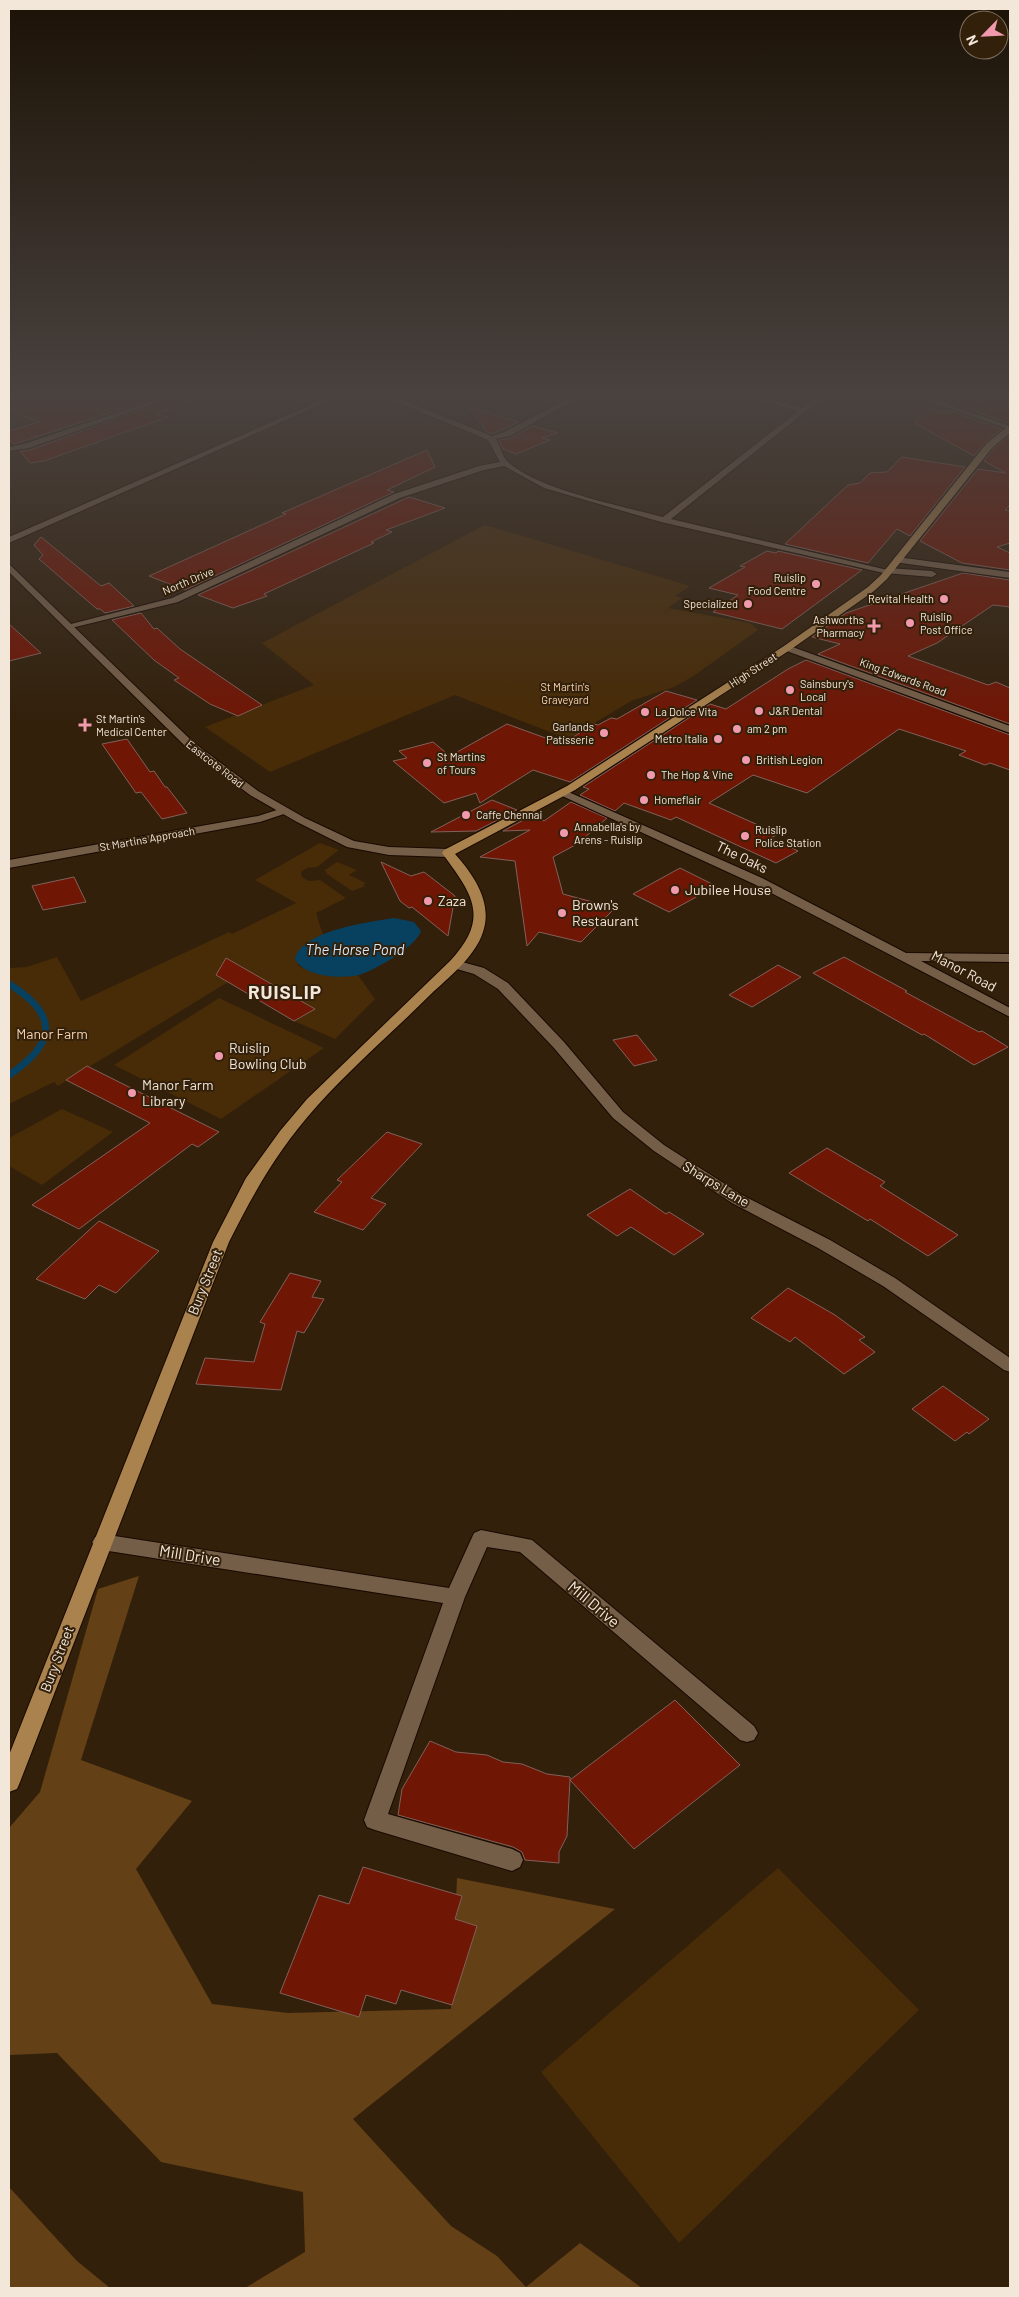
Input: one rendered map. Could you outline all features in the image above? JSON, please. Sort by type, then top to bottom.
[{"type":"main road","name":"High Street","points":[[448,853],[564,793],[787,648],[871,589],[888,572],[940,507]]},
{"type":"main road","name":"Bury Street","points":[[9,1782],[221,1242],[254,1178],[285,1134],[312,1102],[455,964],[470,946],[478,929],[479,914],[470,880],[448,853]]},
{"type":"street","points":[[9,540],[84,507]]},
{"type":"street","name":"North Drive","points":[[70,627],[174,600],[374,507]]},
{"type":"street","points":[[620,507],[664,520],[888,572],[1010,575]]},
{"type":"street","points":[[664,520],[680,507]]},
{"type":"street","points":[[897,560],[996,574]]},
{"type":"street","name":"Eastcote Road","points":[[9,567],[189,744],[229,776],[284,811],[351,844],[389,851],[448,853]]},
{"type":"street","name":"King Edwards Road","points":[[787,648],[1010,730]]},
{"type":"street","name":"The Oaks","points":[[564,793],[750,877],[903,956]]},
{"type":"street","name":"St Martins Approach","points":[[9,864],[260,819],[284,811]]},
{"type":"street","points":[[903,956],[1010,958]]},
{"type":"street","name":"Manor Road","points":[[903,956],[1010,1013]]},
{"type":"street","name":"Sharps Lane","points":[[455,964],[479,971],[504,986],[618,1115],[659,1148],[737,1199],[849,1258],[889,1282],[1010,1366]]},
{"type":"street","name":"Mill Drive","points":[[512,1860],[374,1820],[455,1597],[481,1538],[525,1545],[747,1733]]},
{"type":"street","name":"Mill Drive","points":[[102,1542],[455,1597]]},
{"type":"green space","name":"St Martin's Graveyard","points":[[485,525],[690,586],[675,596],[682,598],[668,608],[750,623],[758,630],[692,677],[674,687],[631,701],[568,739],[455,695],[270,772],[205,727],[314,685],[262,643]]},
{"type":"green space","name":"Manor Farm","points":[[320,843],[339,850],[317,867],[307,868],[301,872],[302,877],[309,881],[320,880],[346,898],[316,913],[323,935],[303,946],[298,965],[319,974],[335,976],[358,975],[375,999],[335,1039],[294,1021],[314,1009],[233,979],[58,1086],[54,1082],[9,1104],[9,968],[27,967],[57,957],[81,1001],[229,932],[232,934],[296,903],[255,880]]},
{"type":"green space","points":[[337,862],[357,870],[349,875],[366,883],[363,885],[366,886],[352,891],[327,874],[325,870]]},
{"type":"green space","name":"Ruislip Bowling Club","points":[[219,998],[324,1048],[221,1119],[114,1065]]},
{"type":"green space","points":[[62,1109],[113,1132],[42,1185],[9,1166],[9,1138]]},
{"type":"green space","points":[[778,1868],[919,2010],[679,2243],[541,2072]]},
{"type":"shaded area","points":[[139,1576],[81,1760],[192,1801],[136,1869],[212,2004],[288,2013],[451,2009],[457,1878],[615,1909],[353,2119],[451,2226],[497,2256],[526,2287],[580,2243],[642,2288],[245,2288],[305,2252],[303,2192],[161,2162],[57,2053],[9,2055],[9,1828],[40,1792],[98,1589]]},
{"type":"shaded area","points":[[9,2187],[77,2261],[110,2288],[9,2288]]},
{"type":"water","name":"The Horse Pond","points":[[394,918],[414,922],[421,931],[418,937],[403,951],[359,975],[343,977],[314,973],[306,970],[295,959],[300,949],[323,934],[354,925]]},
{"type":"building","points":[[295,507],[362,507],[185,590],[149,576],[286,514],[282,513]]},
{"type":"building","points":[[387,507],[445,508],[386,530],[392,532],[371,542],[374,543],[264,594],[267,596],[233,608],[198,595]]},
{"type":"building","points":[[824,507],[933,507],[910,536],[897,529],[868,563],[785,544]]},
{"type":"building","points":[[947,507],[1008,507],[1005,510],[1010,511],[1010,543],[997,547],[1010,553],[1010,570],[962,563],[920,541]]},
{"type":"building","points":[[41,537],[101,586],[109,583],[134,606],[105,613],[97,609],[39,559],[43,555],[34,545]]},
{"type":"building","points":[[767,551],[776,553],[778,551],[862,570],[782,629],[713,612],[738,595],[709,588],[745,567],[740,566]]},
{"type":"building","points":[[963,573],[1010,580],[1010,607],[993,605],[937,643],[908,656],[988,685],[996,682],[1010,688],[1010,724],[818,654],[840,644],[812,637],[846,613]]},
{"type":"building","points":[[141,613],[154,629],[157,628],[180,649],[262,705],[238,716],[210,704],[174,680],[179,678],[154,660],[112,620]]},
{"type":"building","points":[[9,624],[41,653],[9,661]]},
{"type":"building","points":[[806,660],[1010,735],[1010,770],[990,763],[985,765],[959,755],[966,751],[899,729],[807,793],[753,775],[709,803],[778,834],[771,838],[798,851],[776,863],[676,817],[671,820],[624,803],[615,811],[580,795],[589,789],[583,787],[710,704],[726,709],[788,669]]},
{"type":"building","points":[[666,691],[697,700],[570,782],[533,770],[480,803],[476,793],[444,803],[393,761],[407,758],[399,751],[433,742],[450,756],[507,724],[562,744],[594,724],[598,725],[611,718],[617,719]]},
{"type":"building","points":[[127,739],[150,772],[154,771],[187,813],[162,819],[141,792],[136,793],[102,744]]},
{"type":"building","points":[[492,800],[517,810],[476,831],[431,832]]},
{"type":"building","points":[[571,802],[607,818],[577,844],[553,857],[563,894],[615,908],[581,942],[539,932],[527,946],[515,861],[480,857],[530,830],[503,831],[531,816],[544,821]]},
{"type":"building","name":"Zaza","points":[[381,862],[411,876],[424,872],[455,896],[448,936],[412,907],[409,908],[400,901]]},
{"type":"building","name":"Jubilee House","points":[[680,868],[716,886],[669,912],[633,894]]},
{"type":"building","points":[[74,877],[86,902],[43,910],[32,886]]},
{"type":"building","points":[[844,957],[979,1032],[982,1031],[1008,1047],[974,1065],[924,1034],[922,1035],[813,973]]},
{"type":"building","points":[[226,958],[315,1009],[294,1021],[216,975]]},
{"type":"building","points":[[778,965],[801,977],[752,1007],[729,995]]},
{"type":"building","points":[[637,1035],[657,1060],[634,1066],[613,1040]]},
{"type":"building","points":[[87,1066],[219,1132],[198,1147],[192,1144],[79,1229],[32,1205],[150,1123],[66,1080]]},
{"type":"building","points":[[387,1132],[422,1144],[371,1198],[386,1204],[363,1230],[314,1212],[342,1182],[337,1180]]},
{"type":"building","points":[[827,1148],[885,1182],[880,1186],[958,1235],[928,1256],[870,1219],[868,1221],[789,1173]]},
{"type":"building","points":[[630,1189],[666,1214],[669,1212],[704,1234],[674,1255],[631,1227],[617,1236],[587,1215]]},
{"type":"building","points":[[99,1221],[159,1251],[116,1293],[99,1285],[85,1299],[36,1279]]},
{"type":"building","points":[[290,1273],[321,1281],[312,1297],[324,1299],[304,1333],[297,1331],[281,1390],[196,1384],[205,1358],[254,1362],[265,1324],[260,1322]]},
{"type":"building","points":[[788,1288],[835,1315],[865,1337],[859,1340],[875,1352],[844,1374],[795,1337],[790,1342],[751,1318]]},
{"type":"building","points":[[943,1386],[989,1419],[969,1434],[967,1432],[955,1441],[912,1409]]},
{"type":"building","points":[[675,1700],[740,1765],[634,1849],[570,1780]]},
{"type":"building","points":[[430,1741],[456,1752],[487,1755],[503,1762],[522,1764],[547,1774],[570,1777],[567,1836],[559,1852],[559,1863],[525,1860],[522,1852],[513,1847],[398,1815],[402,1789]]},
{"type":"building","points":[[363,1867],[462,1896],[455,1919],[477,1926],[452,2005],[401,1990],[396,2004],[366,1995],[359,2017],[280,1993],[319,1895],[349,1904]]},
{"type":"waterway","points":[[9,984],[25,995],[37,1007],[44,1018],[46,1029],[43,1040],[36,1052],[9,1075]]},
{"type":"place","name":"Ruislip Food Centre","points":[[816,584]]},
{"type":"place","name":"Revital Health","points":[[944,599]]},
{"type":"place","name":"Specialized","points":[[748,604]]},
{"type":"place","name":"Ruislip Post Office","points":[[910,623]]},
{"type":"place","name":"Ashworths Pharmacy","points":[[874,626]]},
{"type":"place","name":"Sainsbury's Local","points":[[790,690]]},
{"type":"place","name":"J&R Dental","points":[[759,711]]},
{"type":"place","name":"La Dolce Vita","points":[[645,712]]},
{"type":"place","name":"St Martin's Medical Center","points":[[85,725]]},
{"type":"place","name":"am 2 pm","points":[[737,729]]},
{"type":"place","name":"Garlands Patisserie","points":[[604,733]]},
{"type":"place","name":"Metro Italia","points":[[718,739]]},
{"type":"place","name":"British Legion","points":[[746,760]]},
{"type":"place","name":"St Martins of Tours","points":[[427,763]]},
{"type":"place","name":"The Hop & Vine","points":[[651,775]]},
{"type":"place","name":"Homeflair","points":[[644,800]]},
{"type":"place","name":"Caffe Chennai","points":[[466,815]]},
{"type":"place","name":"Annabella's by Arens - Ruislip","points":[[564,833]]},
{"type":"place","name":"Ruislip Police Station","points":[[745,836]]},
{"type":"place","name":"Jubilee House","points":[[675,890]]},
{"type":"place","name":"Zaza","points":[[428,901]]},
{"type":"place","name":"Brown's Restaurant","points":[[562,913]]},
{"type":"place","name":"Ruislip Bowling Club","points":[[219,1056]]},
{"type":"place","name":"Manor Farm Library","points":[[132,1093]]},
{"type":"district","name":"RUISLIP","points":[[285,992]]}]
